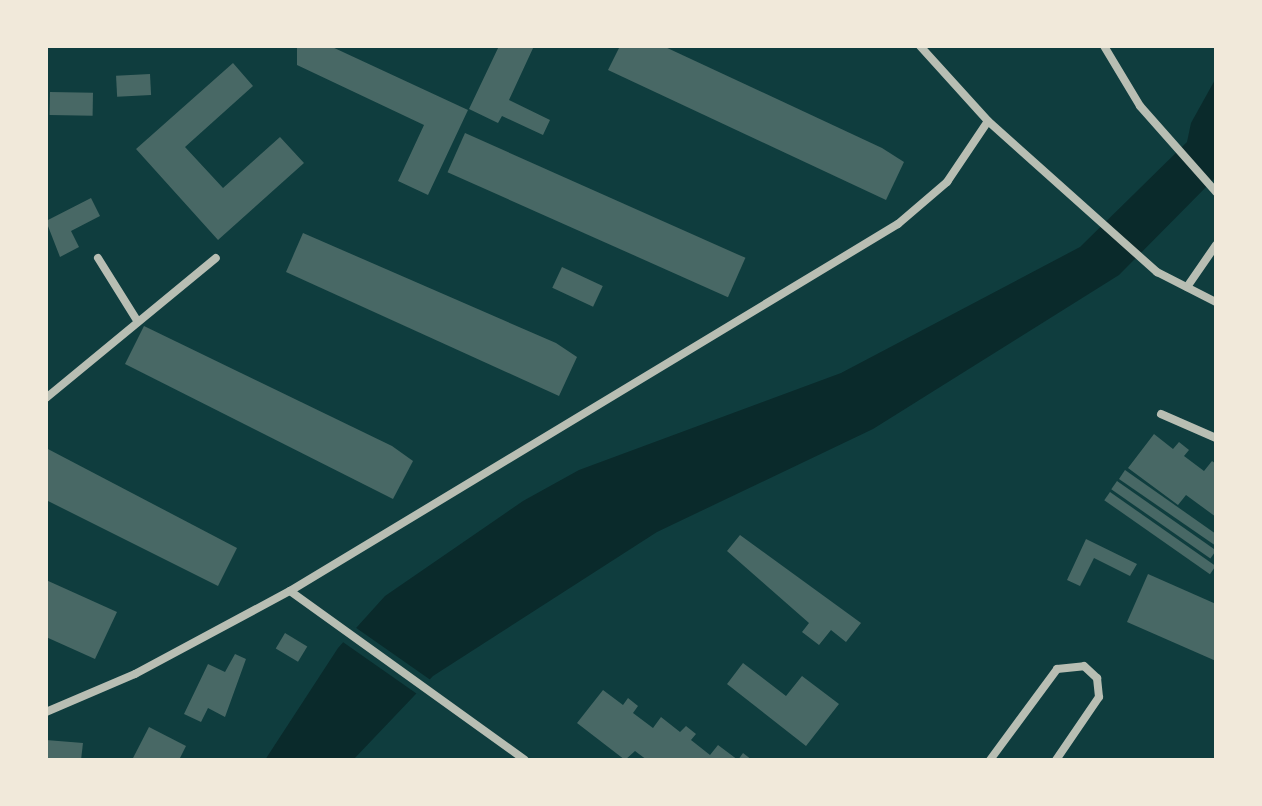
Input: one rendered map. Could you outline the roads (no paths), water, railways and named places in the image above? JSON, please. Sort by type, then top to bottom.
[{"type":"street","points":[[920,46],[988,121],[1157,272],[1216,302]]},
{"type":"street","points":[[1104,46],[1140,106],[1214,190]]},
{"type":"street","points":[[46,712],[135,674],[290,591],[898,224],[947,182],[988,121]]},
{"type":"street","points":[[1187,287],[1216,245]]},
{"type":"street","points":[[98,258],[138,322]]},
{"type":"street","points":[[46,398],[216,258]]},
{"type":"street","points":[[1161,414],[1216,438]]},
{"type":"street","points":[[290,591],[525,760]]},
{"type":"street","points":[[990,760],[1057,669],[1084,666],[1097,678],[1099,697],[1056,760]]},
{"type":"water","points":[[1216,78],[1216,177],[1119,275],[873,429],[657,532],[433,676],[353,760],[265,760],[338,648],[385,596],[523,501],[579,470],[841,373],[1080,247],[1187,142],[1191,123]]}]
